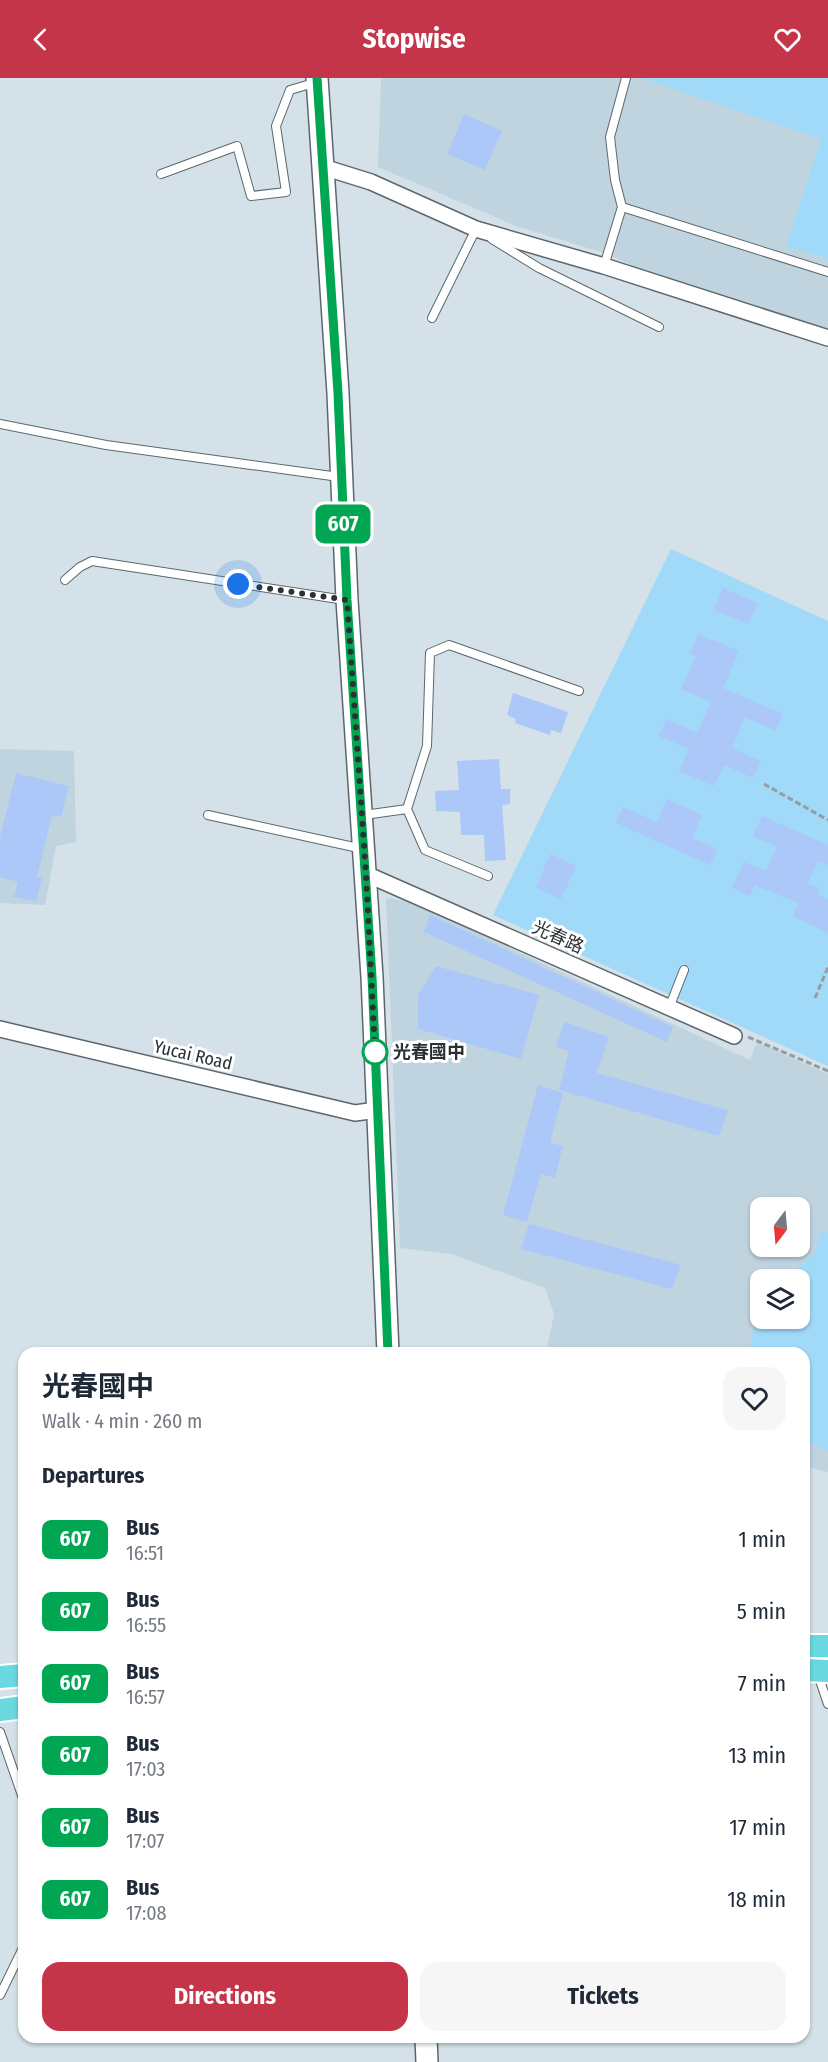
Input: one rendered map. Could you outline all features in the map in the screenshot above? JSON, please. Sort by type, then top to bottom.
[{"type":"main road","points":[[317,80],[338,393],[347,600],[366,874],[387,1347]]},
{"type":"main road","points":[[810,1646],[828,1646]]},
{"type":"main road","points":[[0,1677],[18,1676]]},
{"type":"main road","points":[[0,1710],[18,1708]]},
{"type":"main road","points":[[426,2043],[427,2062]]},
{"type":"street","points":[[323,167],[371,182],[476,229],[604,266],[828,338]]},
{"type":"street","name":"光春路","points":[[366,874],[734,1036]]},
{"type":"street","name":"Yucai Road","points":[[0,1029],[355,1113],[377,1110]]},
{"type":"lane","points":[[604,266],[622,207],[614,172],[610,137],[627,78]]},
{"type":"lane","points":[[162,174],[237,146],[251,196],[286,192],[276,126],[290,90],[317,80]]},
{"type":"lane","points":[[622,207],[828,272]]},
{"type":"lane","points":[[432,318],[476,229],[539,268],[659,327]]},
{"type":"lane","points":[[0,424],[106,445],[341,478]]},
{"type":"lane","points":[[65,580],[80,567],[92,561],[347,600]]},
{"type":"lane","points":[[488,876],[425,850],[407,809],[427,746],[430,654],[449,645],[579,691]]},
{"type":"lane","points":[[362,815],[407,809]]},
{"type":"lane","points":[[208,815],[364,849]]},
{"type":"lane","points":[[669,1008],[684,970]]},
{"type":"lane","points":[[816,1671],[828,1704]]},
{"type":"lane","points":[[0,1732],[18,1784]]},
{"type":"lane","points":[[0,1995],[18,1958]]},
{"type":"path","points":[[764,784],[828,820]]},
{"type":"path","points":[[815,998],[828,968]]},
{"type":"path","points":[[734,1036],[755,1038],[828,1071]]},
{"type":"shaded area","points":[[381,78],[828,78],[828,329],[637,268],[607,254],[516,226],[378,167]]},
{"type":"shaded area","points":[[642,78],[828,78],[828,259],[786,246],[821,139]]},
{"type":"shaded area","points":[[671,549],[828,621],[828,1066],[493,915]]},
{"type":"shaded area","points":[[0,749],[74,751],[76,842],[56,846],[45,905],[0,903]]},
{"type":"shaded area","points":[[386,898],[409,901],[750,1060],[757,1042],[828,1074],[828,1472],[810,1468],[810,1347],[547,1347],[554,1314],[545,1288],[451,1254],[400,1248]]},
{"type":"shaded area","points":[[821,1231],[828,1233],[828,1451],[810,1444],[810,1347],[751,1347],[753,1329],[810,1329],[810,1269],[796,1269],[814,1254]]},
{"type":"building","points":[[464,114],[502,131],[485,170],[447,154]]},
{"type":"building","points":[[723,588],[758,603],[749,624],[714,610]]},
{"type":"building","points":[[698,634],[739,651],[723,688],[783,714],[775,731],[745,717],[732,748],[761,761],[753,778],[724,765],[714,786],[679,771],[689,749],[659,736],[666,719],[697,733],[711,702],[681,689],[696,656],[690,654]]},
{"type":"building","points":[[513,693],[568,712],[561,733],[551,730],[550,735],[515,723],[516,719],[507,715]]},
{"type":"building","points":[[499,759],[501,789],[510,789],[510,804],[502,805],[506,860],[485,861],[484,835],[461,835],[460,812],[436,811],[435,791],[459,790],[457,761]]},
{"type":"building","points":[[16,773],[69,786],[61,817],[52,815],[37,877],[42,878],[36,901],[14,897],[18,882],[0,877],[0,837]]},
{"type":"building","points":[[667,799],[702,815],[692,838],[717,849],[710,865],[616,823],[623,807],[657,822]]},
{"type":"building","points":[[762,816],[828,845],[828,865],[818,861],[808,883],[820,889],[817,895],[828,899],[828,933],[793,916],[798,903],[755,885],[750,896],[732,888],[744,862],[766,871],[777,847],[753,836]]},
{"type":"building","points":[[550,854],[576,866],[561,899],[536,888]]},
{"type":"building","points":[[430,915],[673,1027],[667,1042],[424,932]]},
{"type":"building","points":[[436,966],[539,995],[521,1059],[418,1029],[418,995]]},
{"type":"building","points":[[564,1022],[609,1037],[597,1073],[728,1110],[719,1136],[559,1090],[569,1051],[556,1047]]},
{"type":"building","points":[[538,1085],[563,1093],[550,1143],[563,1146],[555,1178],[541,1174],[527,1222],[503,1215]]},
{"type":"building","points":[[529,1224],[681,1265],[672,1289],[521,1249]]},
{"type":"bus line","name":"607","points":[[317,78],[338,393],[347,600],[372,977],[388,1347]]},
{"type":"place","name":"光春國中","points":[[375,1052]]},
{"type":"route","points":[[238,584],[347,600],[366,874],[375,1052]]}]
